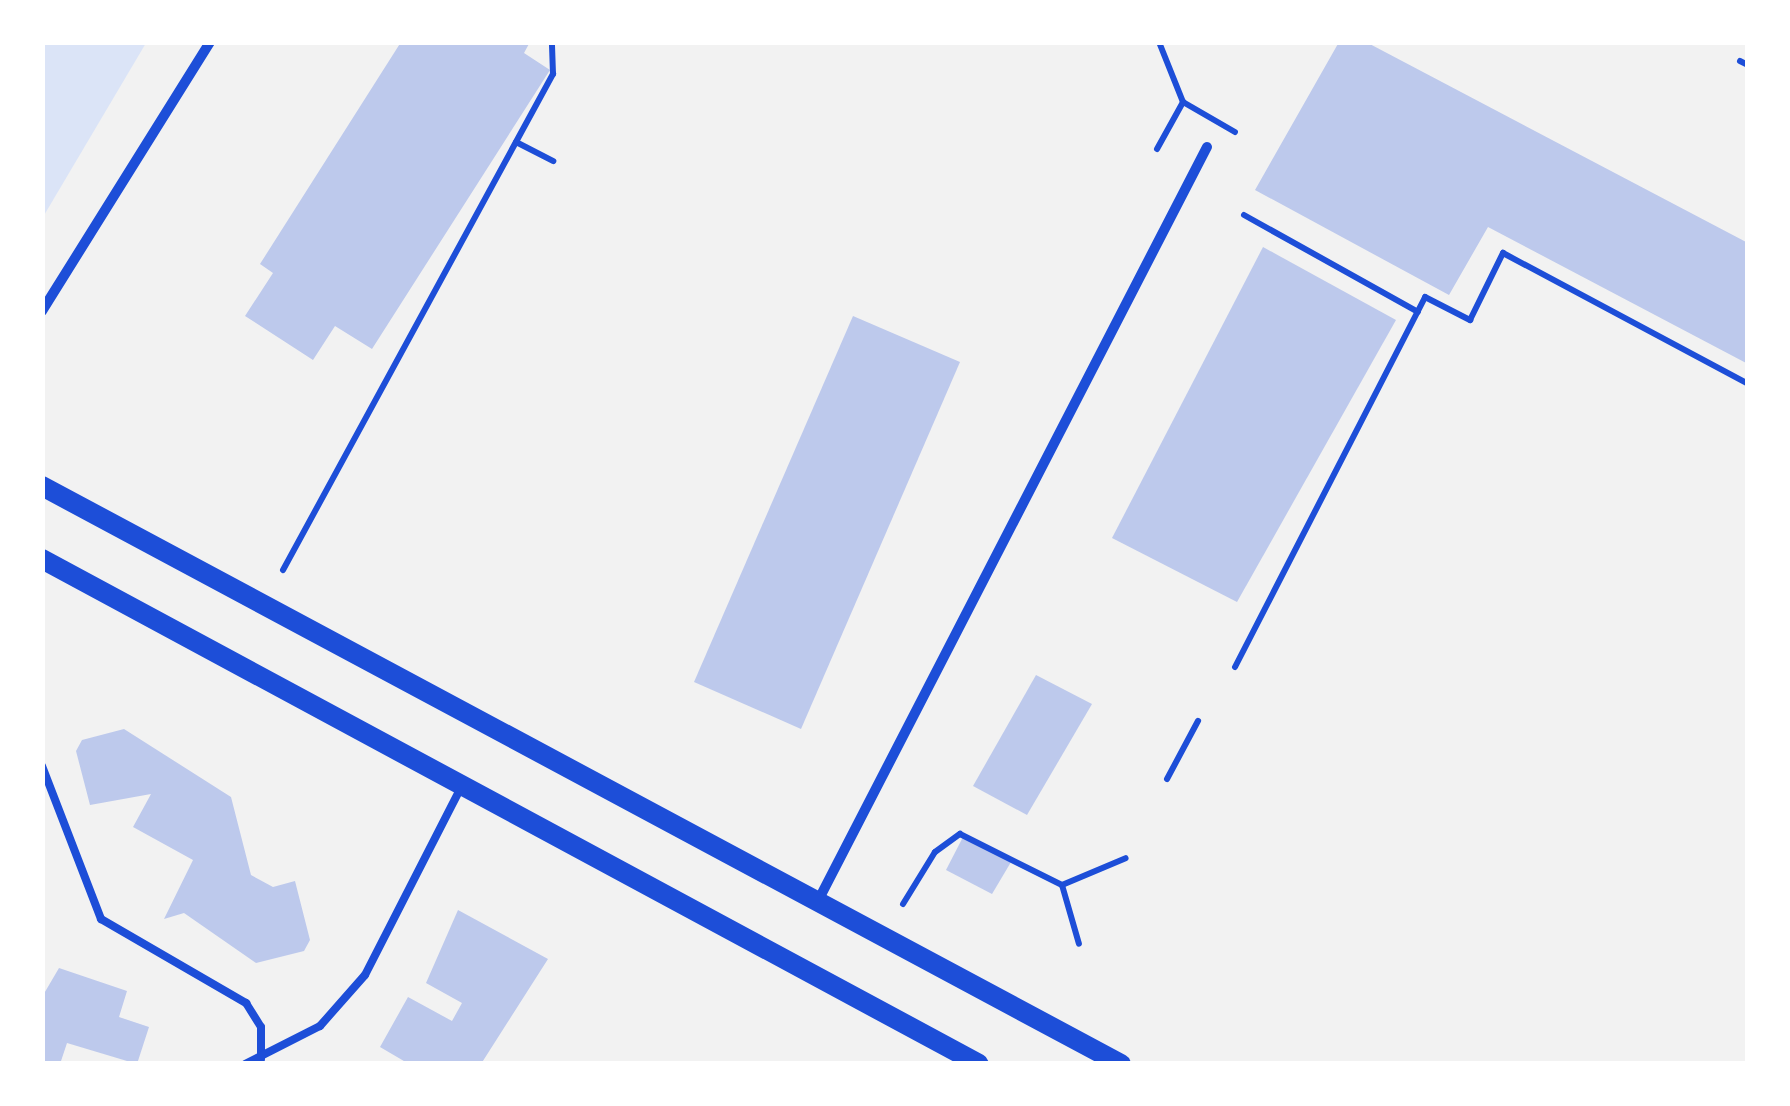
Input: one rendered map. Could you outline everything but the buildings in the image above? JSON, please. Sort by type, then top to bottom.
[{"type":"main road","points":[[42,486],[820,897],[1121,1064]]},
{"type":"main road","points":[[42,560],[464,783],[979,1064]]},
{"type":"street","points":[[42,311],[210,42]]},
{"type":"street","points":[[820,897],[1207,147]]},
{"type":"lane","points":[[42,766],[101,919],[246,1003],[261,1027],[261,1059]]},
{"type":"lane","points":[[245,1064],[320,1026],[365,975],[464,783]]},
{"type":"path","points":[[283,570],[552,74],[552,42]]},
{"type":"path","points":[[1159,42],[1183,102],[1235,132]]},
{"type":"path","points":[[1157,149],[1183,102]]},
{"type":"path","points":[[516,142],[553,161]]},
{"type":"path","points":[[1244,215],[1418,312]]},
{"type":"path","points":[[1236,666],[1425,297],[1470,320],[1503,252],[1748,384]]},
{"type":"path","points":[[1167,779],[1198,721]]},
{"type":"path","points":[[903,904],[935,852],[960,834],[1062,886],[1079,944]]},
{"type":"path","points":[[1062,886],[1126,858]]},
{"type":"shaded area","points":[[42,43],[146,43],[43,217]]}]
